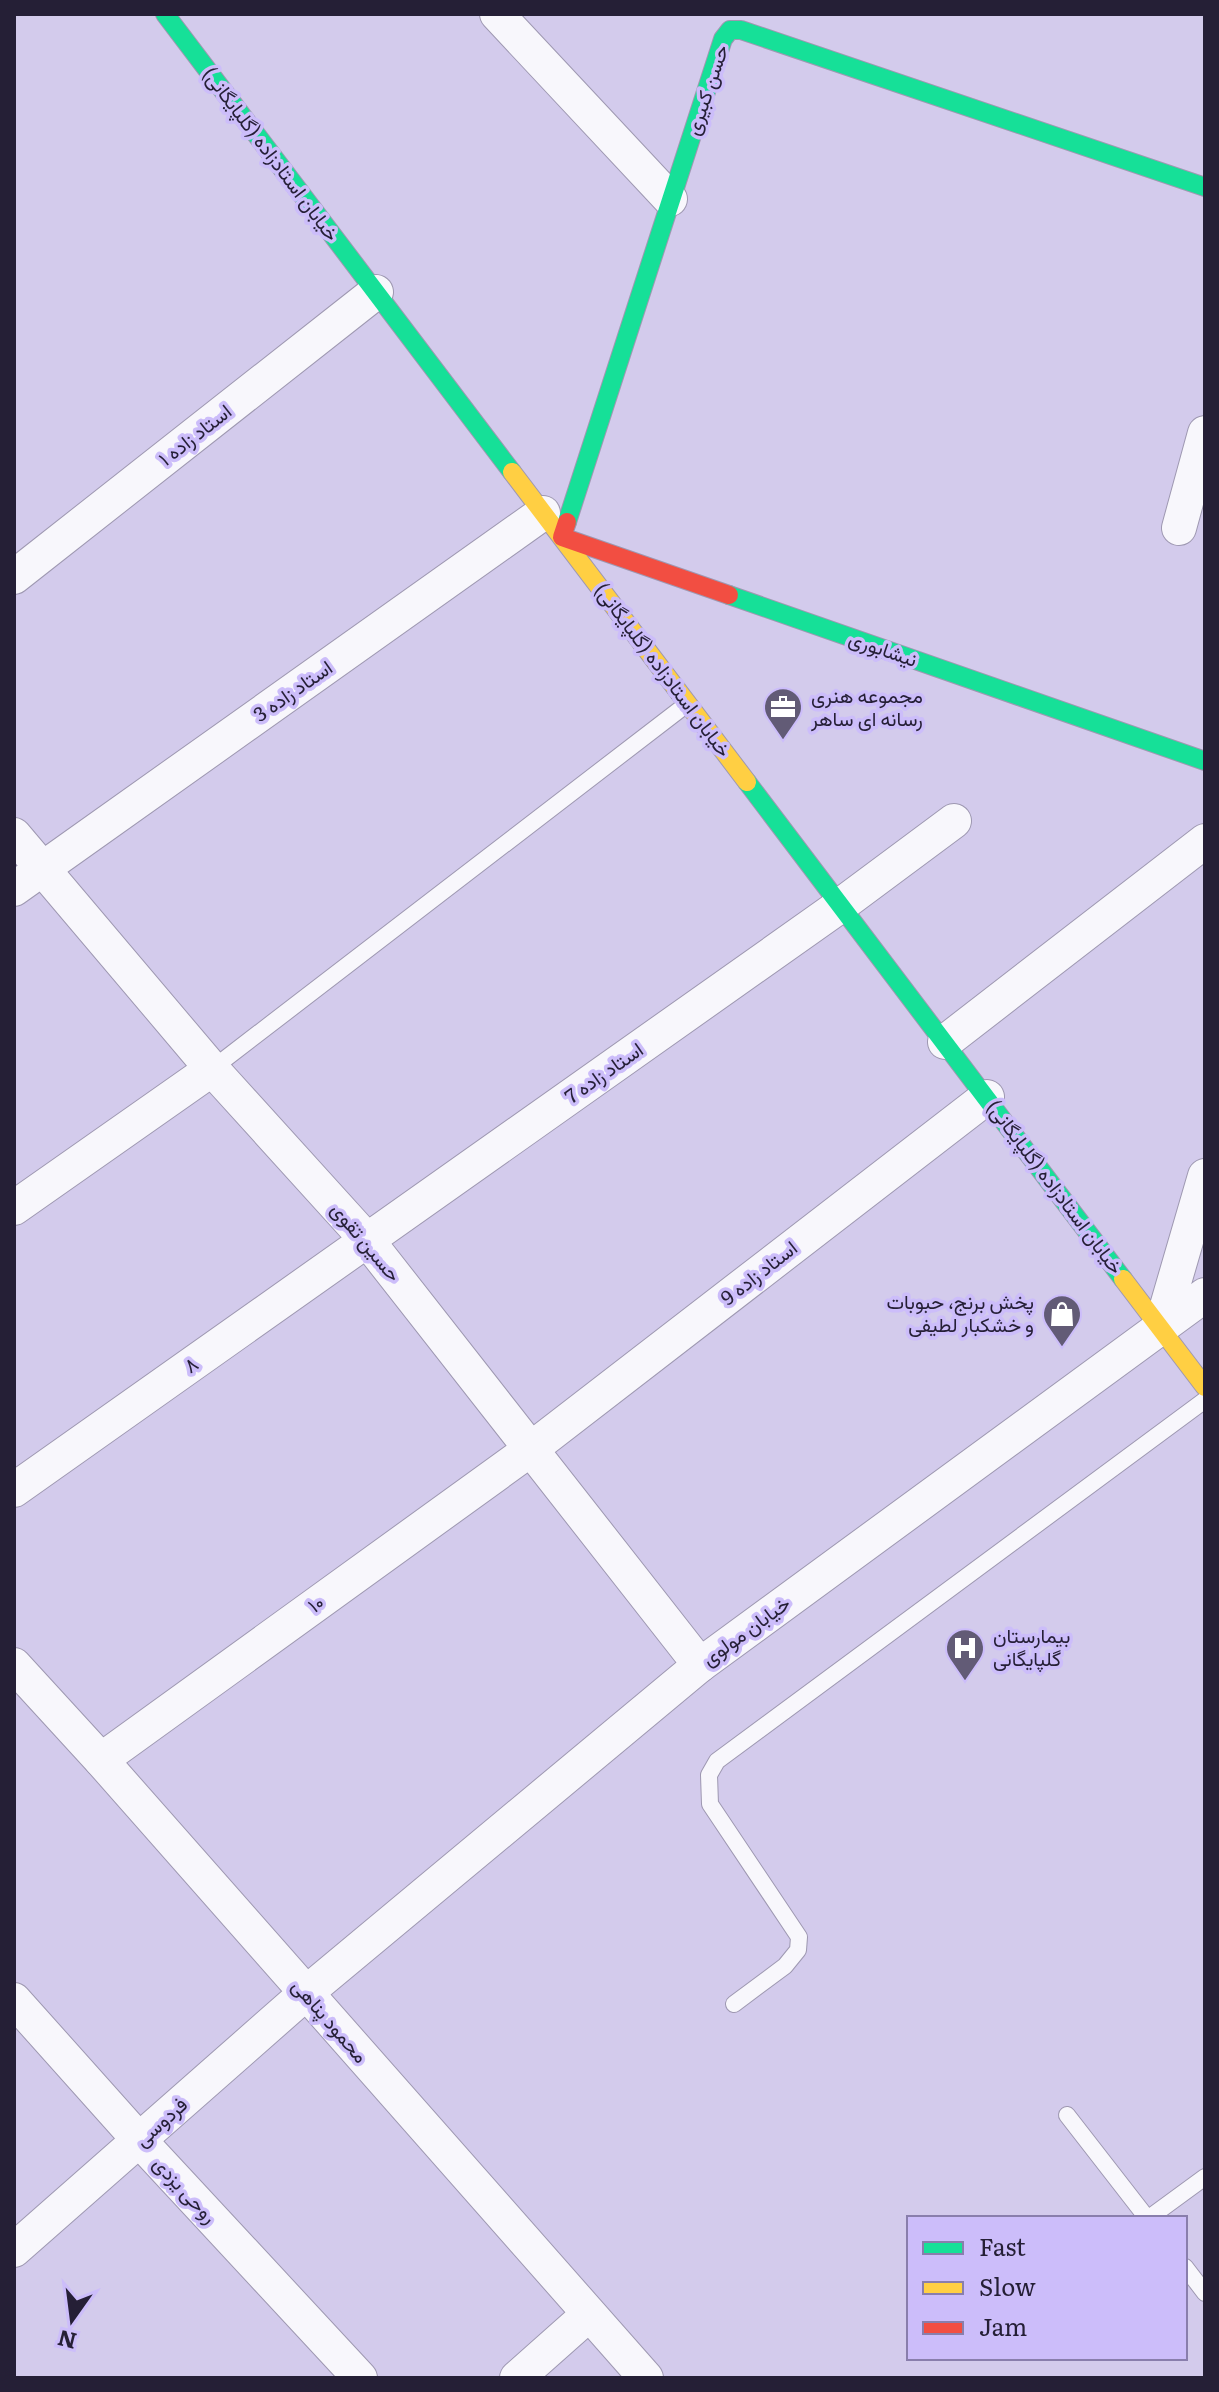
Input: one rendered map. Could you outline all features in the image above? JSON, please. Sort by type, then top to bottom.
[{"type":"street","name":"خیابان استادزاده (گلپایگانی)","points":[[165,14],[1205,1387]]},
{"type":"street","points":[[497,14],[670,199]]},
{"type":"street","name":"حسن کبیری","points":[[552,525],[670,199],[723,39],[730,30],[741,30],[1205,187]]},
{"type":"street","name":"استاد زاده ۱","points":[[14,577],[376,292]]},
{"type":"street","points":[[1179,528],[1200,471],[1205,433]]},
{"type":"street","name":"نیشابوری","points":[[552,525],[1205,761]]},
{"type":"street","name":"استاد زاده 3","points":[[14,889],[552,525]]},
{"type":"street","name":"استاد زاده 7","points":[[367,1240],[841,905],[954,821]]},
{"type":"street","name":"حسین تقوی","points":[[14,835],[212,1069],[367,1240],[700,1665]]},
{"type":"street","points":[[945,1042],[1205,841]]},
{"type":"street","points":[[14,1208],[212,1069]]},
{"type":"street","name":"استاد زاده 9","points":[[531,1449],[987,1097]]},
{"type":"street","points":[[1161,1327],[1205,1176]]},
{"type":"street","name":"۸","points":[[14,1490],[367,1240]]},
{"type":"street","name":"خیابان مولوی","points":[[306,1993],[700,1665],[1205,1295]]},
{"type":"street","name":"۱۰","points":[[101,1760],[531,1449]]},
{"type":"street","name":"محمود پناهی","points":[[14,1665],[646,2378]]},
{"type":"street","name":"فردوسی","points":[[14,2250],[306,1993]]},
{"type":"street","name":"روحی یزدی","points":[[14,2000],[360,2378]]},
{"type":"street","points":[[517,2378],[588,2315]]},
{"type":"lane","points":[[212,1069],[688,703]]},
{"type":"lane","points":[[734,2004],[785,1966],[798,1950],[799,1937],[710,1804],[709,1775],[717,1761],[1205,1400]]},
{"type":"lane","points":[[1067,2115],[1146,2216]]},
{"type":"lane","points":[[1151,2216],[1205,2177]]},
{"type":"lane","points":[[1187,2270],[1205,2293]]},
{"type":"traffic: fast","points":[[165,14],[512,472]]},
{"type":"traffic: fast","points":[[567,522],[723,39],[730,30],[741,30],[1205,187]]},
{"type":"traffic: fast","points":[[729,595],[1205,761]]},
{"type":"traffic: fast","points":[[747,782],[1123,1279]]},
{"type":"traffic: slow","points":[[512,472],[747,782]]},
{"type":"traffic: slow","points":[[1123,1279],[1205,1387]]},
{"type":"traffic: jam","points":[[567,522],[562,537],[729,595]]},
{"type":"place","name":"مجموعه هنری رسانه ای ساهر","points":[[783,741]]},
{"type":"place","name":"پخش برنج، حبوبات و خشکبار لطیفی","points":[[1062,1348]]},
{"type":"place","name":"بیمارستان گلپایگانی","points":[[965,1682]]}]
